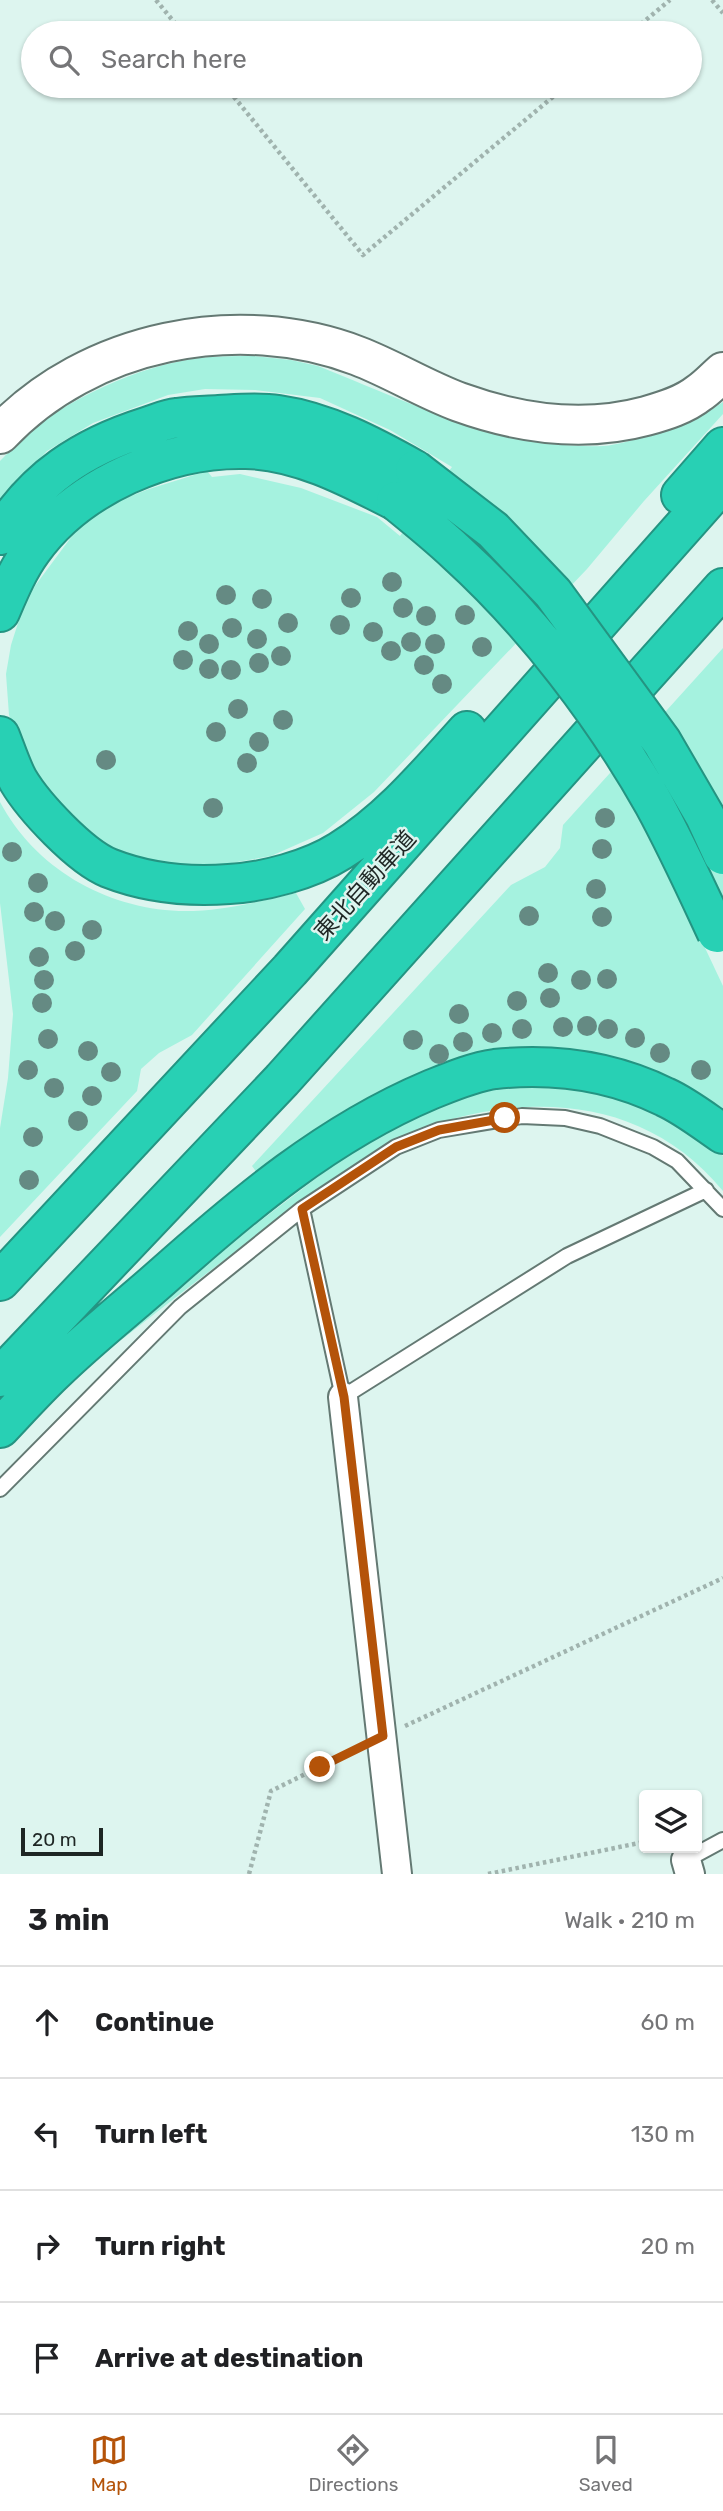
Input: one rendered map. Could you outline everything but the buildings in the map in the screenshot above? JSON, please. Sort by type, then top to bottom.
[{"type":"highway","points":[[0,535],[26,500],[51,476],[87,450],[120,435],[174,418],[234,414],[278,415],[336,430],[371,445],[458,553],[502,597],[571,679],[620,749],[653,804],[682,858],[720,940]]},
{"type":"highway","points":[[0,736],[18,780],[39,810],[71,842],[107,867],[146,879],[198,886],[248,883],[293,872],[339,852],[397,807],[723,447]]},
{"type":"highway","points":[[0,612],[32,550],[63,516],[105,485],[156,464],[199,452],[247,449],[291,456],[345,475],[406,486],[493,530],[553,593],[662,742],[705,816],[723,855]]},
{"type":"highway","name":"東北自動車道","points":[[0,1281],[290,970],[723,481]]},
{"type":"highway","points":[[0,1377],[282,1080],[723,588]]},
{"type":"highway","points":[[0,1428],[55,1371],[226,1221],[284,1175],[338,1137],[398,1104],[454,1080],[492,1069],[538,1067],[580,1070],[666,1097],[723,1134]]},
{"type":"street","points":[[0,435],[49,392],[102,363],[192,336],[242,334],[284,338],[317,345],[356,355],[457,401],[541,424],[587,426],[629,421],[666,411],[699,394],[723,372]]},
{"type":"street","points":[[344,1397],[397,1874]]},
{"type":"lane","points":[[0,1489],[180,1307],[302,1209],[396,1147],[439,1130],[522,1116],[565,1118],[600,1126],[653,1147],[677,1161],[723,1209]]},
{"type":"lane","points":[[302,1209],[344,1397],[567,1256],[706,1190]]},
{"type":"lane","points":[[688,1867],[723,1840]]},
{"type":"path","points":[[156,0],[173,21]]},
{"type":"path","points":[[645,21],[670,0]]},
{"type":"path","points":[[712,0],[723,13]]},
{"type":"path","points":[[235,98],[363,255],[552,98]]},
{"type":"path","points":[[249,1874],[271,1791],[723,1578]]},
{"type":"path","points":[[488,1874],[639,1843]]},
{"type":"green space","points":[[253,356],[318,366],[457,421],[493,432],[566,445],[604,446],[624,442],[686,423],[723,402],[723,414],[587,569],[374,792],[323,833],[271,856],[214,866],[165,865],[128,856],[78,827],[50,802],[19,746],[9,715],[6,674],[11,645],[26,598],[75,532],[108,505],[207,471],[212,477],[240,474],[301,488],[377,517],[400,536],[452,467],[390,430],[320,398],[255,390],[205,389],[168,395],[93,423],[47,451],[0,501],[0,461],[49,417],[92,392],[140,372],[187,360]]},
{"type":"green space","points":[[723,648],[723,900],[690,916],[723,986],[723,1110],[676,1083],[523,1054],[257,1173],[252,1166],[511,885],[545,867],[560,848],[563,825]]},
{"type":"green space","points":[[0,802],[32,846],[53,865],[99,893],[151,908],[194,911],[238,906],[296,893],[305,909],[192,1035],[159,1053],[141,1069],[137,1091],[0,1237],[0,1128],[8,1078],[13,1014],[0,903]]},
{"type":"green space","points":[[548,1083],[602,1090],[685,1124],[723,1156],[723,1191],[690,1158],[654,1134],[615,1118],[574,1109],[532,1107],[489,1111],[446,1121],[399,1138],[331,1181],[120,1341],[213,1257],[340,1160],[377,1136],[428,1109],[462,1096],[504,1087]]},
{"type":"route","points":[[320,1767],[383,1736],[344,1397],[302,1209],[396,1147],[439,1130],[505,1118]]}]
